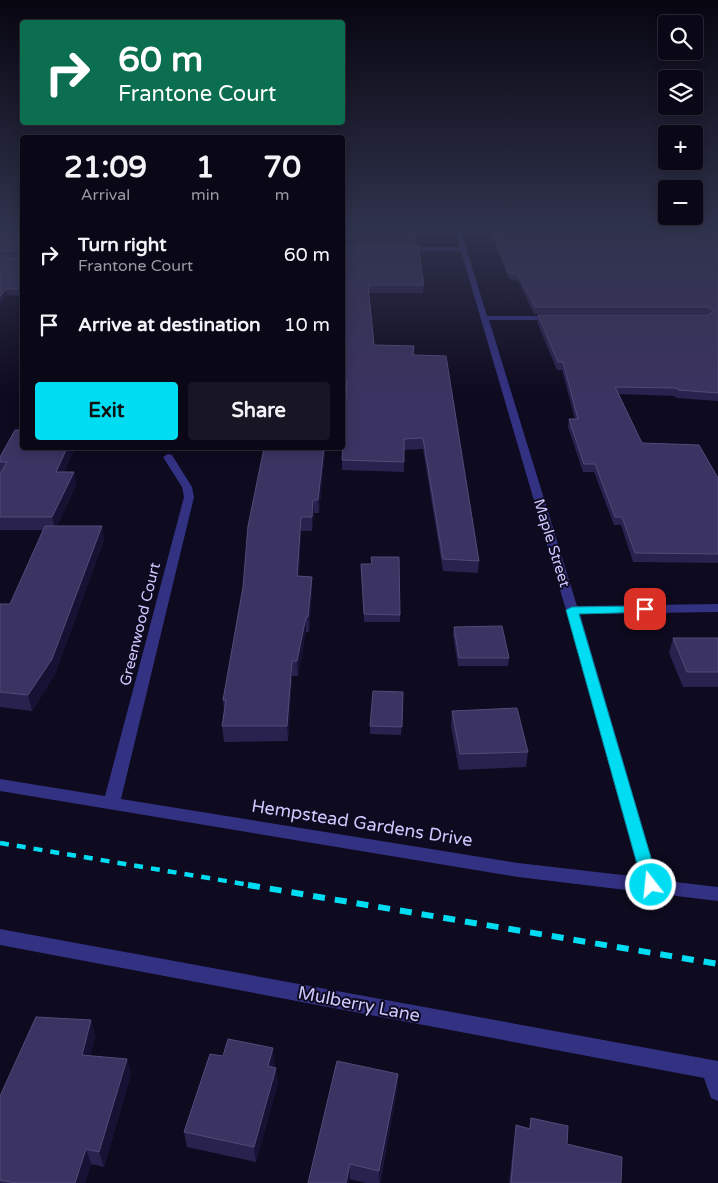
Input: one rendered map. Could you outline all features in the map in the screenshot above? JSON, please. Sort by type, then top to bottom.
[{"type":"street","name":"Maple Street","points":[[474,286],[572,610],[651,885]]},
{"type":"street","points":[[484,318],[562,318]]},
{"type":"street","name":"Greenwood Court","points":[[112,802],[189,497],[187,487],[168,458]]},
{"type":"street","points":[[572,610],[718,608]]},
{"type":"street","name":"Hempstead Gardens Drive","points":[[0,785],[518,870],[718,894]]},
{"type":"street","name":"Mulberry Lane","points":[[0,937],[715,1070]]},
{"type":"street","points":[[715,1070],[718,1091]]},
{"type":"building","points":[[0,286],[20,286],[20,289],[6,289],[0,297]]},
{"type":"building","points":[[345,286],[368,286],[374,345],[414,346],[413,355],[446,356],[479,561],[443,559],[423,438],[404,439],[404,462],[342,460],[343,450],[345,450],[347,379],[345,379]]},
{"type":"building","points":[[524,286],[718,286],[718,393],[678,390],[677,388],[615,387],[642,443],[699,445],[718,478],[718,554],[635,553],[622,517],[615,517],[595,464],[584,464],[569,419],[578,419],[563,362],[558,362],[538,315],[708,315],[714,311],[708,307],[535,307]]},
{"type":"building","points":[[15,430],[20,430],[20,450],[66,450],[56,472],[74,472],[52,517],[0,517],[0,474],[7,462],[0,462],[0,457]]},
{"type":"building","points":[[264,450],[324,450],[318,500],[313,500],[312,517],[301,517],[297,576],[312,577],[308,617],[306,617],[297,661],[292,661],[287,726],[222,726],[226,700],[223,700],[243,587],[248,526]]},
{"type":"building","points":[[45,526],[102,526],[52,659],[28,695],[0,692],[0,604],[10,604]]},
{"type":"building","points":[[371,557],[399,557],[400,615],[364,614],[361,564],[372,564]]},
{"type":"building","points":[[502,626],[509,658],[459,658],[454,627]]},
{"type":"building","points":[[673,638],[718,638],[718,672],[687,672]]},
{"type":"building","points":[[373,691],[403,692],[402,727],[370,726]]},
{"type":"building","points":[[517,708],[528,752],[460,754],[452,711]]},
{"type":"building","points":[[36,1017],[91,1020],[82,1055],[127,1059],[99,1152],[86,1149],[75,1183],[16,1183],[0,1180],[0,1096]]},
{"type":"building","points":[[228,1039],[273,1048],[268,1066],[276,1068],[254,1147],[184,1132],[210,1054],[223,1056]]},
{"type":"building","points":[[337,1061],[398,1074],[379,1171],[350,1164],[346,1183],[308,1183]]},
{"type":"building","points":[[531,1118],[568,1126],[567,1144],[622,1157],[621,1183],[511,1183],[516,1125],[530,1129]]},
{"type":"railway","points":[[0,843],[256,886]]},
{"type":"railway","points":[[248,885],[718,964]]},
{"type":"route","points":[[645,609],[572,610],[651,885]]}]
